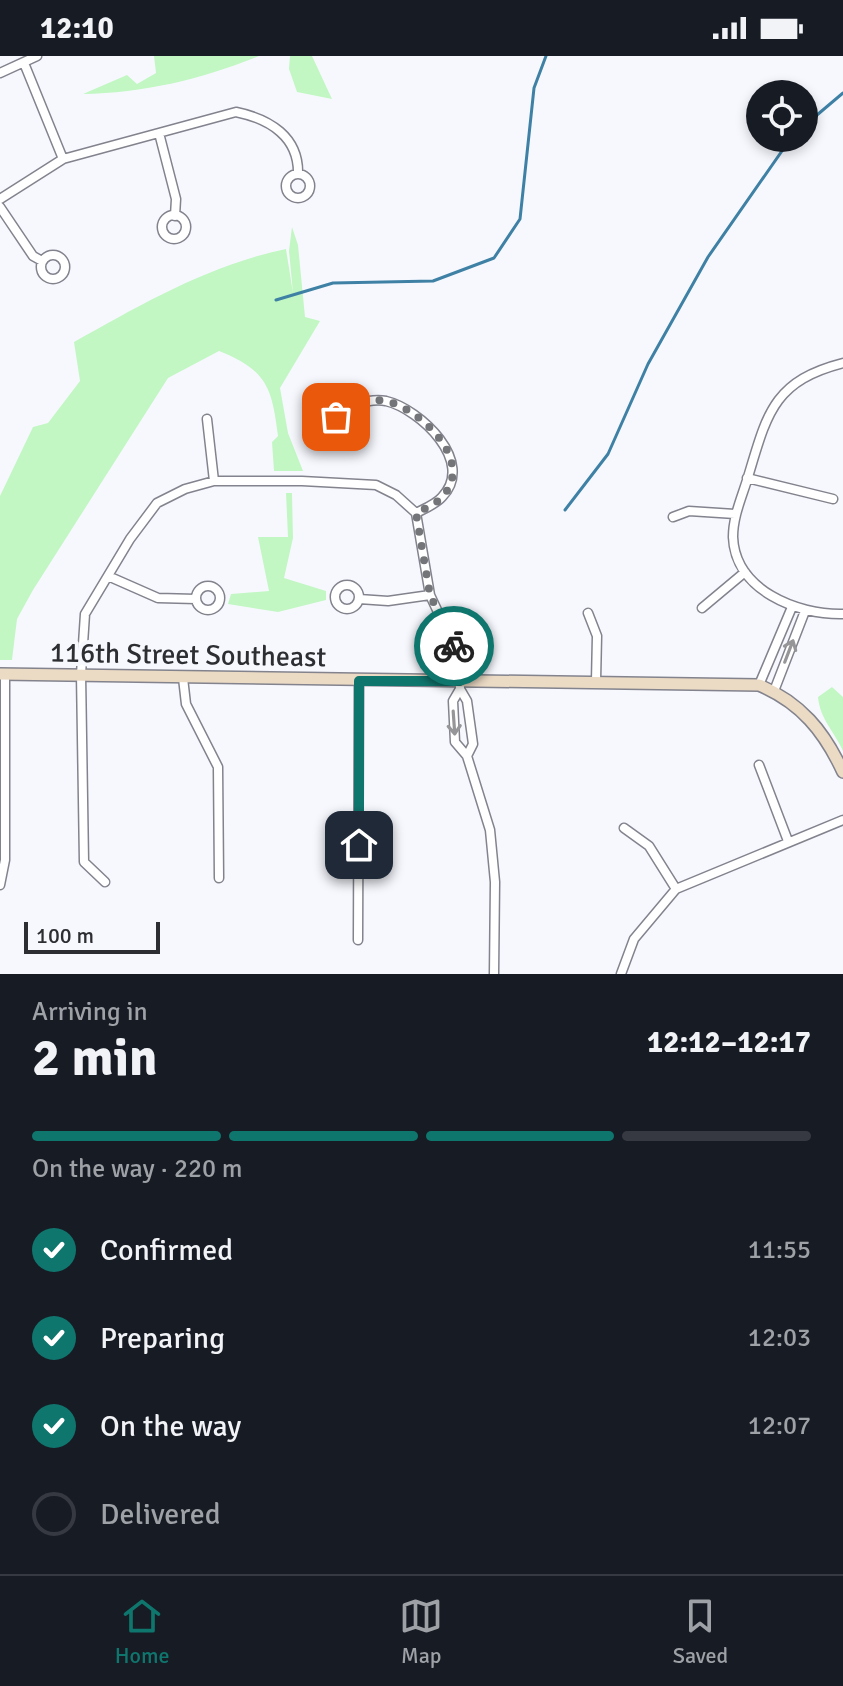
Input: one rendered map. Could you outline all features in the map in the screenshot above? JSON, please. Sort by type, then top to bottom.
[{"type":"street","points":[[0,73],[37,56]]},
{"type":"street","points":[[24,63],[63,159]]},
{"type":"street","points":[[0,199],[63,159],[236,112],[258,116],[278,127],[298,156],[298,174]]},
{"type":"street","points":[[159,133],[176,199],[175,216]]},
{"type":"street","points":[[0,207],[33,256],[42,261]]},
{"type":"street","points":[[843,363],[806,375],[779,396],[764,421],[735,514],[733,537],[745,572],[761,589],[805,611],[843,614]]},
{"type":"street","points":[[356,404],[384,400],[403,407],[423,421],[446,448],[453,469],[451,484],[442,498],[416,513]]},
{"type":"street","points":[[207,419],[214,481]]},
{"type":"street","points":[[747,478],[833,499]]},
{"type":"street","points":[[105,882],[84,862],[81,674],[85,614],[130,539],[157,503],[185,489],[214,481],[376,485],[396,495],[416,513],[430,595],[459,657],[460,685],[467,701],[473,744],[467,756]]},
{"type":"street","points":[[673,517],[689,511],[735,514]]},
{"type":"street","points":[[702,608],[745,572]]},
{"type":"street","points":[[108,576],[158,598],[196,599]]},
{"type":"street","points":[[359,599],[388,601],[430,595]]},
{"type":"street","points":[[792,607],[759,685],[774,691],[814,722],[828,739],[843,772]]},
{"type":"street","points":[[774,691],[805,611]]},
{"type":"street","points":[[588,613],[597,636],[596,681]]},
{"type":"street","points":[[0,885],[5,860],[2,674]]},
{"type":"street","name":"116th Street Southeast","points":[[2,674],[460,685],[596,681],[759,685]]},
{"type":"street","points":[[183,678],[186,704],[218,767],[219,878]]},
{"type":"street","points":[[358,940],[359,681]]},
{"type":"street","points":[[460,685],[453,701],[455,742],[467,756],[490,830],[495,882],[494,974]]},
{"type":"street","points":[[759,765],[788,841]]},
{"type":"street","points":[[621,974],[634,939],[676,889],[843,820]]},
{"type":"street","points":[[624,828],[649,846],[676,889]]},
{"type":"green space","points":[[154,56],[259,56],[216,72],[172,83],[128,91],[83,94],[127,75],[137,84],[156,73]]},
{"type":"green space","points":[[290,56],[312,56],[332,99],[297,92],[289,69]]},
{"type":"green space","points":[[292,227],[298,245],[305,317],[320,321],[280,388],[288,433],[303,471],[274,471],[272,442],[278,436],[273,405],[264,383],[248,366],[219,351],[168,378],[33,590],[17,619],[12,660],[0,660],[0,496],[33,427],[48,423],[80,381],[74,342],[203,275],[286,249],[293,293],[289,251]]},
{"type":"green space","points":[[286,493],[292,493],[293,538],[284,578],[326,591],[326,600],[278,612],[228,604],[231,594],[269,591],[258,537],[288,537]]},
{"type":"green space","points":[[832,687],[843,697],[843,751],[819,705],[818,697]]},
{"type":"waterway","points":[[276,300],[333,283],[433,281],[494,258],[520,219],[534,88],[546,56]]},
{"type":"waterway","points":[[818,114],[843,93]]},
{"type":"waterway","points":[[565,510],[608,454],[648,364],[708,257],[781,152]]},
{"type":"way so far","points":[[336,417],[348,421],[357,413],[356,404],[384,400],[403,407],[423,421],[446,448],[453,469],[451,484],[442,498],[416,513],[430,595],[454,646]]},
{"type":"route","points":[[359,845],[359,681],[460,681],[459,657],[454,646]]}]
